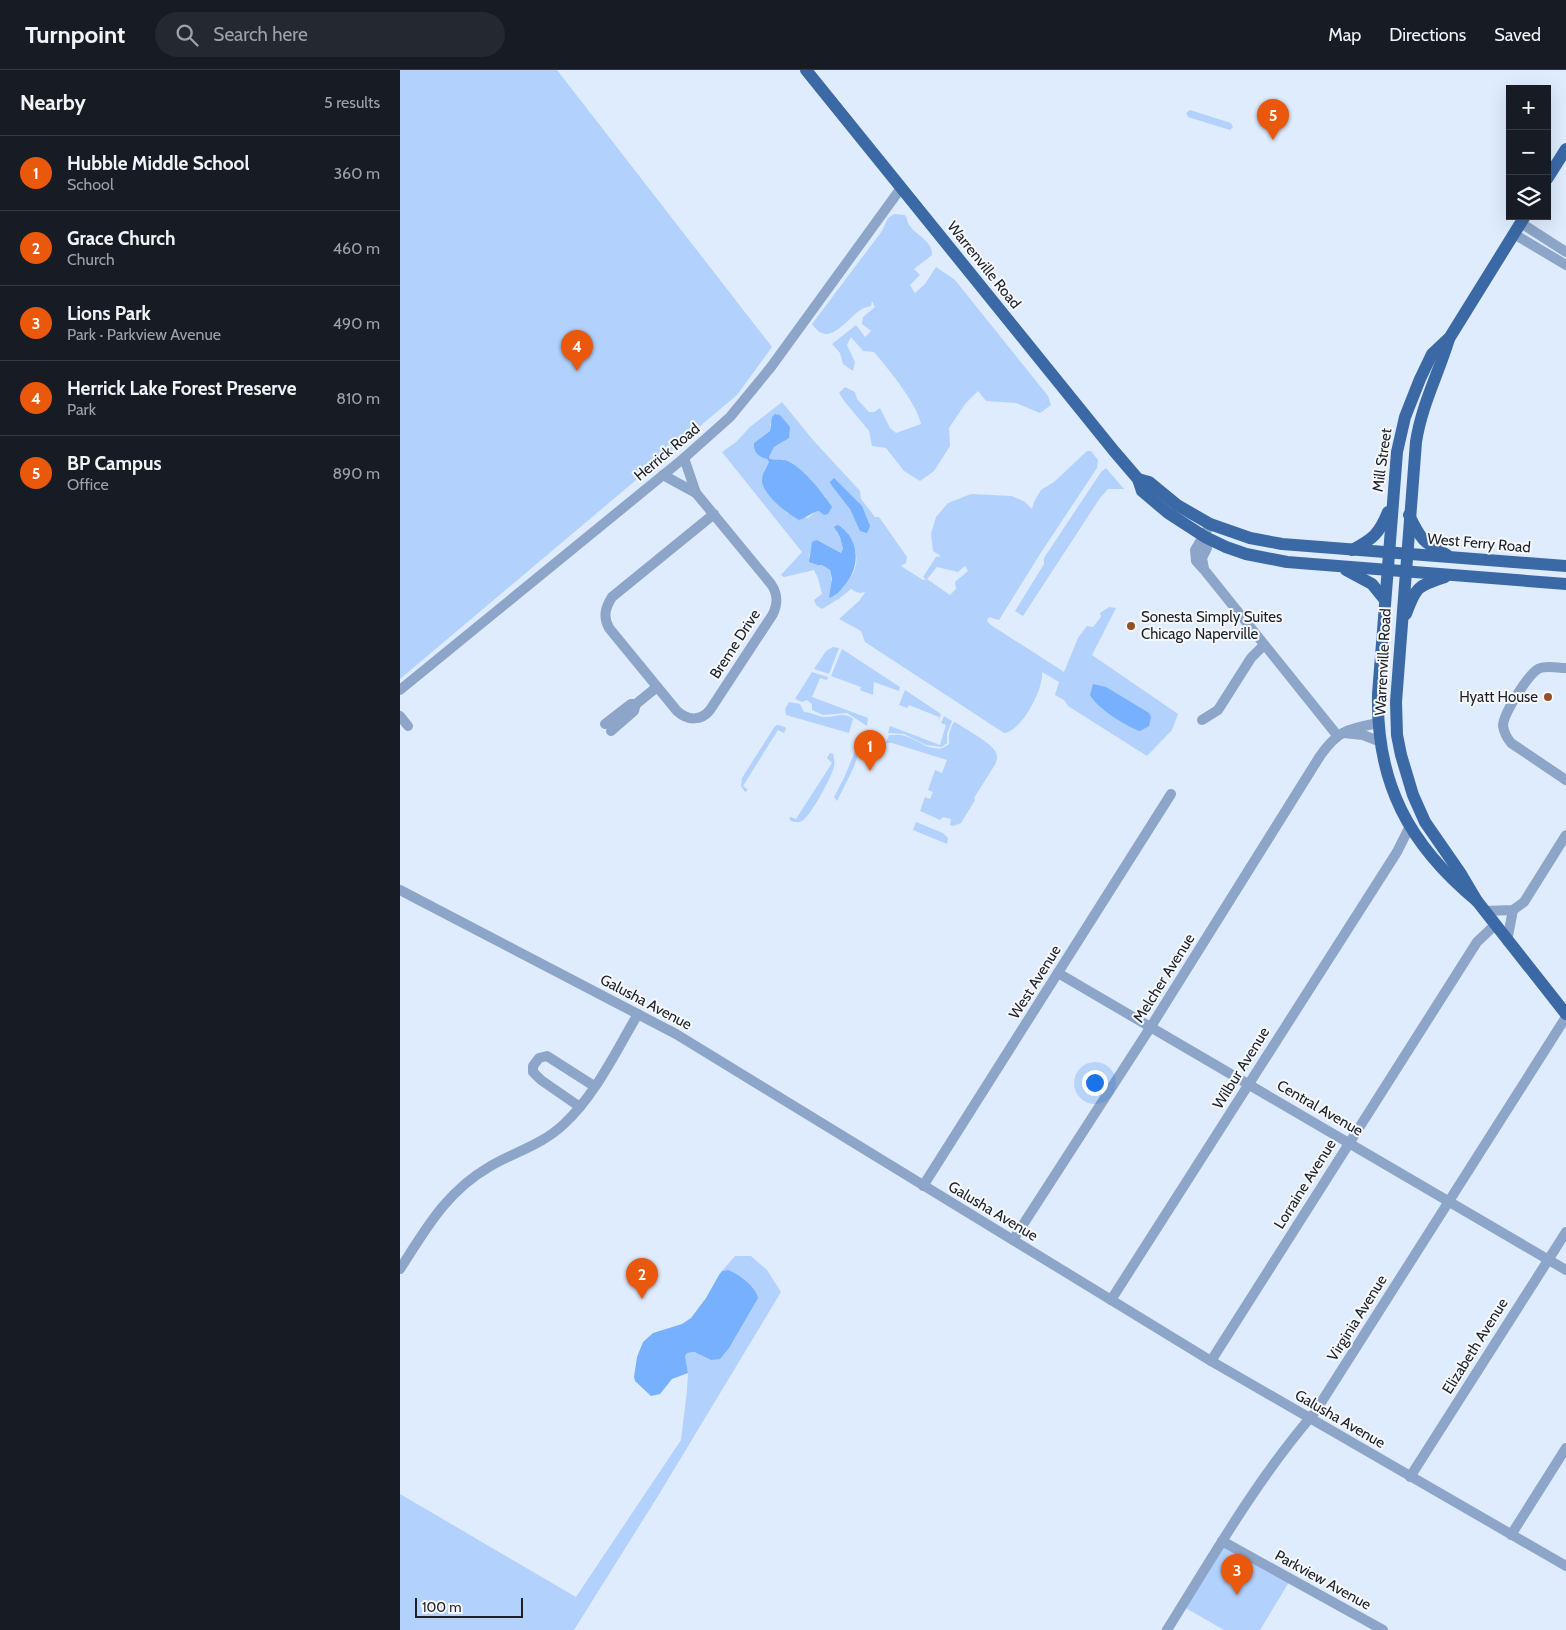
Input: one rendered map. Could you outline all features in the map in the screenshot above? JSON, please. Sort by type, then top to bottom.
[{"type":"main road","name":"Warrenville Road","points":[[806,70],[1138,479],[1142,491],[1154,503],[1178,522],[1205,537],[1240,552],[1276,560],[1405,571],[1396,717],[1400,755],[1417,806],[1425,822],[1461,874],[1480,906],[1566,1015]]},
{"type":"main road","points":[[1550,175],[1566,149]]},
{"type":"main road","name":"Mill Street","points":[[1405,571],[1418,426],[1429,392],[1443,360],[1450,337],[1520,224]]},
{"type":"main road","name":"Mill Street","points":[[1388,570],[1397,452],[1405,417],[1432,354],[1450,337]]},
{"type":"main road","name":"Warrenville Road","points":[[1138,479],[1149,482],[1177,505],[1210,524],[1235,534],[1266,542],[1389,553]]},
{"type":"main road","points":[[1352,550],[1368,541],[1379,531],[1392,503]]},
{"type":"main road","points":[[1409,516],[1426,544],[1452,558]]},
{"type":"main road","name":"West Ferry Road","points":[[1389,553],[1566,566]]},
{"type":"main road","points":[[1340,566],[1366,579],[1385,600]]},
{"type":"main road","name":"Warrenville Road","points":[[1388,570],[1378,694],[1378,723],[1386,770],[1402,812],[1421,843],[1443,871],[1480,906]]},
{"type":"main road","points":[[1405,571],[1566,584]]},
{"type":"main road","points":[[1401,625],[1415,592],[1427,583],[1452,575]]},
{"type":"main road","points":[[1378,723],[1386,734],[1392,761],[1404,795],[1417,806]]},
{"type":"street","name":"Herrick Road","points":[[400,690],[684,458],[725,422],[753,391],[901,188]]},
{"type":"street","points":[[1520,224],[1566,252]]},
{"type":"street","points":[[1520,224],[1566,265]]},
{"type":"street","name":"Breme Drive","points":[[684,458],[696,492],[714,514],[774,588],[777,599],[775,609],[710,710],[702,717],[693,719],[681,715],[609,628],[605,618],[606,608],[612,597],[714,514]]},
{"type":"street","name":"Breme Drive","points":[[663,475],[696,492]]},
{"type":"street","points":[[1210,524],[1205,537],[1198,543],[1195,557],[1198,566],[1206,572],[1339,734],[1363,735],[1381,742]]},
{"type":"street","points":[[1202,720],[1218,710],[1251,658],[1264,645]]},
{"type":"street","points":[[1566,668],[1541,668],[1532,674],[1508,711],[1503,728],[1512,744],[1566,780]]},
{"type":"street","points":[[608,727],[631,704],[636,704],[657,687]]},
{"type":"street","points":[[400,716],[408,726]]},
{"type":"street","points":[[1339,734],[1354,727],[1378,723]]},
{"type":"street","name":"Melcher Avenue","points":[[1013,1240],[1150,1028],[1320,756],[1339,734]]},
{"type":"street","name":"West Avenue","points":[[923,1186],[1171,794]]},
{"type":"street","name":"Wilbur Avenue","points":[[1111,1300],[1397,852],[1410,826]]},
{"type":"street","points":[[1507,941],[1513,910],[1527,898],[1566,835]]},
{"type":"street","points":[[1397,852],[1411,843],[1421,843]]},
{"type":"street","name":"Galusha Avenue","points":[[400,890],[676,1034],[1211,1361],[1566,1566]]},
{"type":"street","points":[[1480,906],[1513,910]]},
{"type":"street","name":"Lorraine Avenue","points":[[1211,1361],[1477,942],[1495,925]]},
{"type":"street","name":"Central Avenue","points":[[1058,973],[1566,1270]]},
{"type":"street","points":[[400,1269],[437,1212],[462,1186],[491,1166],[542,1141],[563,1125],[580,1107],[638,1014]]},
{"type":"street","name":"Virginia Avenue","points":[[1167,1630],[1263,1477],[1300,1428],[1315,1412],[1566,1015]]},
{"type":"street","points":[[580,1107],[532,1072],[537,1060],[547,1056],[594,1086]]},
{"type":"street","name":"Elizabeth Avenue","points":[[1410,1477],[1566,1232]]},
{"type":"street","points":[[1511,1535],[1566,1448]]},
{"type":"street","name":"Parkview Avenue","points":[[1222,1542],[1383,1630]]},
{"type":"shaded area","points":[[400,70],[557,70],[772,347],[737,395],[400,679]]},
{"type":"shaded area","points":[[1190,110],[1231,123],[1233,127],[1230,130],[1188,117],[1186,113]]},
{"type":"shaded area","points":[[894,214],[905,215],[911,227],[930,245],[932,250],[932,255],[914,269],[920,275],[910,285],[915,293],[925,284],[936,267],[955,280],[1048,396],[1051,405],[1040,413],[1016,403],[986,401],[978,391],[965,404],[949,428],[950,446],[934,471],[920,481],[904,471],[886,448],[872,446],[869,431],[839,393],[845,387],[855,392],[857,399],[869,412],[874,412],[880,408],[890,428],[896,433],[921,424],[908,396],[874,352],[863,351],[851,337],[847,345],[855,362],[853,371],[843,364],[840,353],[832,344],[856,325],[865,337],[871,331],[862,324],[863,317],[875,307],[872,301],[871,306],[858,312],[832,333],[825,334],[812,324],[882,231],[888,218]]},
{"type":"shaded area","points":[[782,402],[813,440],[860,491],[861,499],[875,517],[879,517],[907,557],[906,563],[901,566],[923,580],[926,579],[923,577],[936,557],[941,556],[933,551],[931,534],[936,517],[948,503],[971,494],[1012,496],[1025,502],[1032,509],[1041,490],[1054,482],[1087,451],[1091,451],[1098,460],[1097,468],[999,620],[989,617],[987,621],[1064,672],[1078,638],[1087,626],[1093,627],[1101,617],[1100,613],[1109,607],[1116,608],[1092,655],[1178,714],[1172,730],[1147,756],[1068,706],[1064,700],[1055,695],[1059,682],[1042,672],[1042,679],[1036,698],[1030,708],[1018,725],[1004,733],[865,642],[861,631],[839,619],[859,601],[866,591],[860,593],[851,589],[822,609],[816,605],[814,600],[822,594],[814,570],[784,577],[781,575],[802,552],[722,452],[736,442],[750,427]],"holes":[[[770,423],[784,441],[774,447],[769,457],[770,460],[783,459],[790,462],[826,497],[819,510],[808,518],[787,513],[764,487],[764,471],[769,462],[754,443],[770,431]],[[842,527],[850,538],[854,547],[856,564],[849,580],[834,597],[830,570],[809,557],[817,540],[841,553],[843,549],[840,537],[836,532]],[[965,566],[968,571],[955,582],[956,589],[950,595],[927,579],[937,567],[958,572]]]},
{"type":"shaded area","points":[[1106,468],[1124,489],[1108,489],[1100,498],[1023,616],[1015,611],[1044,564],[1044,558],[1101,472]]},
{"type":"shaded area","points":[[833,647],[839,648],[829,674],[814,669],[826,651]]},
{"type":"shaded area","points":[[842,649],[900,687],[899,691],[874,682],[873,695],[860,690],[861,687],[831,676]]},
{"type":"shaded area","points":[[812,672],[828,677],[827,680],[820,678],[812,697],[868,718],[867,726],[847,713],[823,715],[812,710],[812,704],[807,700],[802,702],[795,699]]},
{"type":"shaded area","points":[[905,690],[941,714],[938,722],[939,717],[909,705],[907,708],[899,705]]},
{"type":"shaded area","points":[[789,702],[800,704],[804,712],[821,716],[846,715],[853,719],[849,733],[786,715],[785,709]]},
{"type":"shaded area","points":[[944,716],[952,721],[947,734],[947,743],[942,747],[926,745],[904,734],[888,733],[890,726],[940,745],[946,725],[941,723]]},
{"type":"shaded area","points":[[955,722],[993,748],[997,757],[996,763],[961,823],[953,826],[950,825],[951,819],[943,817],[940,820],[920,811],[925,797],[930,799],[933,792],[928,790],[935,770],[942,773],[947,760],[892,743],[886,743],[889,735],[903,735],[928,747],[943,748],[949,744],[949,734]]},
{"type":"shaded area","points":[[778,725],[786,729],[784,733],[778,730],[743,786],[748,790],[745,792],[741,786],[742,778],[775,726]]},
{"type":"shaded area","points":[[858,744],[862,744],[853,769],[837,801],[834,797]]},
{"type":"shaded area","points":[[830,753],[833,754],[833,771],[821,795],[806,818],[798,822],[791,821],[789,818],[796,819],[832,763],[827,758]]},
{"type":"shaded area","points":[[916,822],[943,833],[948,838],[947,844],[913,830]]},
{"type":"shaded area","points":[[735,1256],[751,1256],[767,1270],[781,1292],[658,1496],[574,1630],[400,1630],[400,1494],[576,1597],[681,1440],[688,1373],[685,1356],[687,1353],[693,1352],[711,1360],[728,1270],[722,1271]]},
{"type":"shaded area","points":[[1223,1546],[1289,1582],[1260,1630],[1224,1630],[1184,1607]]},
{"type":"water","points":[[775,414],[780,415],[790,427],[789,438],[774,447],[769,457],[770,459],[785,460],[798,467],[818,487],[832,507],[828,514],[824,515],[817,511],[799,520],[777,504],[763,486],[764,471],[769,462],[757,454],[754,449],[754,443],[770,431],[772,417]]},
{"type":"water","points":[[834,478],[862,506],[870,526],[867,533],[860,531],[850,509],[832,486],[830,482]]},
{"type":"water","points":[[837,525],[849,535],[855,548],[856,561],[848,580],[838,593],[829,598],[832,579],[830,570],[822,565],[809,562],[812,542],[817,540],[841,553],[843,549],[840,537],[834,527]]},
{"type":"water","points":[[1093,684],[1106,687],[1149,713],[1151,717],[1149,726],[1140,731],[1134,729],[1105,711],[1090,695]]},
{"type":"water","points":[[728,1270],[746,1281],[758,1298],[729,1348],[720,1359],[711,1360],[694,1352],[687,1353],[685,1356],[688,1373],[672,1379],[660,1394],[651,1396],[635,1381],[634,1377],[637,1357],[643,1342],[653,1333],[682,1324],[691,1318],[706,1298],[722,1271]]},
{"type":"place","name":"BP Campus","points":[[1273,140]]},
{"type":"place","name":"Herrick Lake Forest Preserve","points":[[577,371]]},
{"type":"place","name":"Sonesta Simply Suites Chicago Naperville","points":[[1131,626]]},
{"type":"place","name":"Hyatt House","points":[[1548,697]]},
{"type":"place","name":"Hubble Middle School","points":[[870,771]]},
{"type":"place","name":"Grace Church","points":[[642,1299]]},
{"type":"place","name":"Lions Park","points":[[1237,1595]]}]
